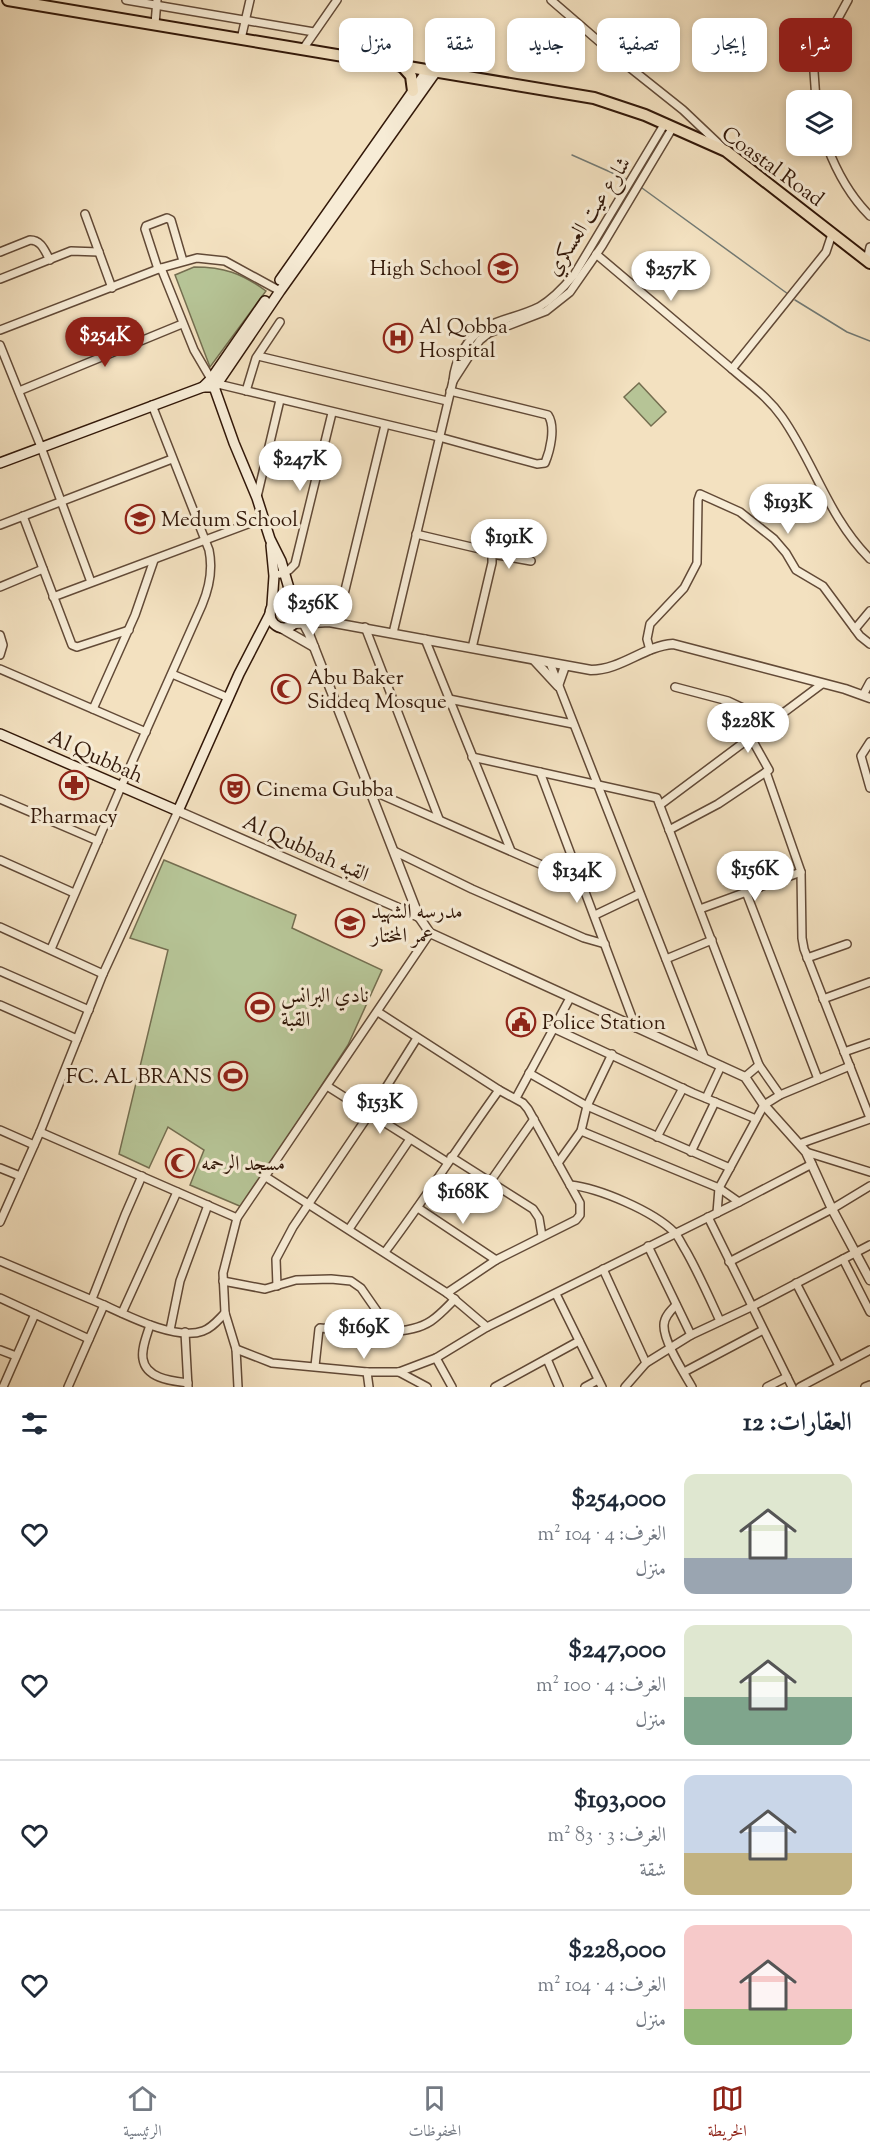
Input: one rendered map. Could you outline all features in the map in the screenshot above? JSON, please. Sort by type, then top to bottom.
[{"type":"highway","name":"Coastal Road","points":[[8,0],[339,55]]},
{"type":"highway","points":[[407,72],[411,76],[413,91]]},
{"type":"highway","name":"Coastal Road","points":[[431,72],[594,98],[669,125],[726,151],[784,194],[868,262]]},
{"type":"main road","points":[[0,463],[214,384],[413,91],[431,72]]},
{"type":"main road","points":[[278,289],[431,72]]},
{"type":"main road","points":[[214,384],[270,539],[285,572],[298,614],[291,627],[281,628],[273,623],[271,610],[274,576],[270,539]]},
{"type":"main road","points":[[178,811],[259,631],[271,610],[280,600],[289,600],[298,614]]},
{"type":"main road","name":"Al Qubbah","points":[[0,734],[178,811]]},
{"type":"street","points":[[126,0],[157,2],[314,32]]},
{"type":"street","points":[[241,39],[250,0]]},
{"type":"street","points":[[303,49],[337,0]]},
{"type":"street","points":[[815,90],[814,72],[818,55],[848,0]]},
{"type":"street","points":[[554,1],[624,63],[706,130],[726,151]]},
{"type":"street","points":[[154,24],[157,2]]},
{"type":"street","name":"شارع عيت العسكري","points":[[577,278],[596,254],[669,125]]},
{"type":"street","name":"شارع عيت العسكري","points":[[393,633],[453,381],[480,340],[499,328],[523,322],[546,311],[570,292],[669,125]]},
{"type":"street","points":[[831,156],[860,204],[870,216]]},
{"type":"street","points":[[85,214],[112,288]]},
{"type":"street","points":[[183,261],[171,220],[167,218],[146,226],[145,229],[159,268],[182,324],[214,384],[439,437],[540,464],[545,463],[550,450],[551,419],[548,415],[450,391]]},
{"type":"street","points":[[732,369],[826,252],[832,234]]},
{"type":"street","points":[[0,252],[35,240],[39,242],[50,260]]},
{"type":"street","points":[[826,252],[844,244]]},
{"type":"street","points":[[868,262],[870,247]]},
{"type":"street","points":[[0,278],[71,251],[99,252]]},
{"type":"street","points":[[596,254],[759,391],[782,417],[837,518],[856,546],[870,559]]},
{"type":"street","points":[[0,330],[159,268],[197,258],[225,261],[278,289]]},
{"type":"street","points":[[246,391],[258,356],[280,322]]},
{"type":"street","points":[[19,391],[182,324]]},
{"type":"street","points":[[0,345],[62,501],[91,582]]},
{"type":"street","points":[[258,356],[447,402]]},
{"type":"street","points":[[257,498],[280,400]]},
{"type":"street","points":[[51,949],[120,787],[207,593],[211,560],[152,405]]},
{"type":"street","points":[[274,576],[285,572],[295,564],[332,413]]},
{"type":"street","points":[[333,622],[385,425]]},
{"type":"street","points":[[0,525],[172,459]]},
{"type":"street","points":[[650,650],[647,639],[650,624],[684,588],[697,563],[700,494],[740,512],[774,538],[798,572],[823,586],[860,636],[870,644]]},
{"type":"street","points":[[23,516],[72,645],[77,647],[129,630]]},
{"type":"street","points":[[53,597],[264,518]]},
{"type":"street","points":[[416,534],[484,550],[492,554],[531,561]]},
{"type":"street","points":[[472,648],[492,563],[492,554]]},
{"type":"street","points":[[93,709],[129,630],[154,560]]},
{"type":"street","points":[[0,586],[43,570]]},
{"type":"street","points":[[298,614],[308,609],[333,622]]},
{"type":"street","points":[[855,629],[870,610]]},
{"type":"street","points":[[298,614],[565,666],[600,670],[665,645],[682,646],[866,697],[870,682]]},
{"type":"street","points":[[298,614],[314,647],[419,917],[430,933],[745,1077],[764,1105],[806,1152],[832,1209],[870,1280]]},
{"type":"street","points":[[364,627],[439,819]]},
{"type":"street","points":[[281,628],[314,647]]},
{"type":"street","points":[[0,635],[3,645],[0,655]]},
{"type":"street","points":[[425,639],[511,851]]},
{"type":"street","points":[[534,660],[558,686]]},
{"type":"street","points":[[550,663],[705,1059]]},
{"type":"street","points":[[558,686],[565,666]]},
{"type":"street","points":[[0,669],[146,732]]},
{"type":"street","points":[[172,674],[229,698]]},
{"type":"street","points":[[660,805],[822,684]]},
{"type":"street","points":[[675,687],[728,701],[771,721]]},
{"type":"street","points":[[449,699],[573,724]]},
{"type":"street","points":[[669,830],[718,804],[769,770],[750,736]]},
{"type":"street","points":[[870,742],[861,756],[870,788]]},
{"type":"street","points":[[472,756],[657,798],[759,1065],[780,1095]]},
{"type":"street","points":[[540,772],[636,1028]]},
{"type":"street","points":[[766,772],[801,872],[802,938],[807,958],[870,1119],[799,1144]]},
{"type":"street","points":[[368,789],[581,882]]},
{"type":"street","points":[[0,799],[98,842]]},
{"type":"street","points":[[0,1222],[3,1206],[40,1132],[103,974],[178,811]]},
{"type":"street","name":"Al Qubbah القبه","points":[[178,811],[419,917]]},
{"type":"street","points":[[394,851],[492,898],[584,938],[605,944]]},
{"type":"street","points":[[0,860],[74,893]]},
{"type":"street","points":[[700,909],[801,872]]},
{"type":"street","points":[[746,892],[818,1079]]},
{"type":"street","points":[[594,915],[639,894]]},
{"type":"street","points":[[0,927],[103,974]]},
{"type":"street","points":[[238,1387],[236,1349],[225,1313],[223,1281],[226,1256],[237,1218],[430,933]]},
{"type":"street","points":[[666,959],[712,940]]},
{"type":"street","points":[[807,958],[847,944]]},
{"type":"street","points":[[0,972],[89,1010]]},
{"type":"street","points":[[823,999],[870,982]]},
{"type":"street","points":[[516,1098],[570,998]]},
{"type":"street","points":[[0,1005],[77,1039]]},
{"type":"street","points":[[378,1012],[499,1090],[516,1098],[528,1109],[580,1203],[580,1215],[576,1220],[496,1260],[447,1293]]},
{"type":"street","points":[[553,1029],[756,1119]]},
{"type":"street","points":[[277,1286],[276,1259],[308,1204],[370,1113],[417,1038]]},
{"type":"street","points":[[844,1052],[870,1043]]},
{"type":"street","points":[[558,1163],[581,1131],[587,1106],[612,1054]]},
{"type":"street","points":[[745,1077],[759,1065]]},
{"type":"street","points":[[706,1098],[721,1066]]},
{"type":"street","points":[[717,1213],[719,1188],[764,1105],[780,1095],[850,1066]]},
{"type":"street","points":[[529,1073],[587,1106],[730,1168]]},
{"type":"street","points":[[327,1086],[410,1139],[490,1182],[533,1209],[539,1218],[542,1236]]},
{"type":"street","points":[[657,1137],[683,1088]]},
{"type":"street","points":[[385,1252],[499,1090]]},
{"type":"street","points":[[691,1152],[715,1102]]},
{"type":"street","points":[[490,1182],[534,1119]]},
{"type":"street","points":[[0,1130],[34,1145]]},
{"type":"street","points":[[581,1131],[719,1188],[739,1202]]},
{"type":"street","points":[[40,1132],[237,1218]]},
{"type":"street","points":[[349,1229],[410,1139]]},
{"type":"street","points":[[806,1152],[870,1172]]},
{"type":"street","points":[[236,1349],[272,1363],[367,1372],[399,1372],[436,1358],[487,1327],[812,1164]]},
{"type":"street","points":[[0,1168],[20,1176]]},
{"type":"street","points":[[93,1299],[141,1176]]},
{"type":"street","points":[[266,1177],[447,1293],[487,1327]]},
{"type":"street","points":[[570,1185],[586,1187],[624,1202],[658,1219],[675,1233],[698,1273],[720,1322]]},
{"type":"street","points":[[729,1262],[832,1209],[870,1186]]},
{"type":"street","points":[[122,1313],[177,1192]]},
{"type":"street","points":[[170,1330],[180,1281],[208,1205]]},
{"type":"street","points":[[418,1208],[496,1260]]},
{"type":"street","points":[[708,1217],[792,1387]]},
{"type":"street","points":[[625,1387],[646,1363],[691,1335],[751,1307],[870,1245]]},
{"type":"street","points":[[648,1246],[691,1335]]},
{"type":"street","points":[[843,1259],[870,1312]]},
{"type":"street","points":[[0,1260],[150,1325],[170,1330],[201,1332],[209,1328],[225,1313]]},
{"type":"street","points":[[603,1269],[646,1363]]},
{"type":"street","points":[[223,1281],[265,1289],[296,1280],[351,1281],[361,1288],[377,1311],[377,1332]]},
{"type":"street","points":[[796,1283],[839,1366]]},
{"type":"street","points":[[556,1294],[600,1384],[585,1387]]},
{"type":"street","points":[[0,1298],[89,1339]]},
{"type":"street","points":[[315,1366],[320,1328],[377,1332],[424,1325],[455,1299]]},
{"type":"street","points":[[68,1387],[104,1305]]},
{"type":"street","points":[[676,1305],[664,1323],[666,1335],[692,1387]]},
{"type":"street","points":[[3,1387],[35,1314]]},
{"type":"street","points":[[150,1325],[143,1351],[146,1366],[155,1375],[188,1385],[185,1332]]},
{"type":"street","points":[[684,1372],[763,1330]]},
{"type":"street","points":[[495,1387],[579,1341]]},
{"type":"street","points":[[0,1350],[16,1356]]},
{"type":"street","points":[[800,1387],[870,1350]]},
{"type":"street","points":[[436,1358],[452,1387]]},
{"type":"street","points":[[547,1359],[559,1387]]},
{"type":"street","points":[[367,1372],[369,1387]]},
{"type":"street","points":[[399,1372],[427,1387]]},
{"type":"street","points":[[767,1387],[787,1377]]},
{"type":"street","points":[[865,1387],[870,1384]]},
{"type":"green space","points":[[194,267],[232,272],[266,291],[210,367],[175,275]]},
{"type":"green space","points":[[639,383],[666,412],[651,426],[624,397]]},
{"type":"green space","name":"نادي البرانس القبة","points":[[164,860],[296,915],[292,928],[382,970],[348,1045],[242,1207],[190,1185],[204,1150],[168,1127],[149,1168],[119,1154],[168,950],[130,938]]},
{"type":"waterway","points":[[572,155],[626,179]]},
{"type":"waterway","points":[[642,188],[788,294]]},
{"type":"waterway","points":[[795,300],[847,332],[870,341]]},
{"type":"place","name":"High School","points":[[503,268]]},
{"type":"place","name":"Al Qobba Hospital","points":[[398,338]]},
{"type":"place","name":"Medum School","points":[[140,519]]},
{"type":"place","name":"Abu Baker Siddeq Mosque","points":[[286,689]]},
{"type":"place","name":"Pharmacy","points":[[74,785]]},
{"type":"place","name":"Cinema Gubba","points":[[235,789]]},
{"type":"place","name":"مدرسه الشهيد عمر المختار","points":[[350,923]]},
{"type":"place","name":"نادي البرانس القبة","points":[[260,1007]]},
{"type":"place","name":"Police Station","points":[[521,1022]]},
{"type":"place","name":"FC. AL BRANS","points":[[233,1076]]},
{"type":"place","name":"مسجد الرحمه","points":[[180,1163]]}]
